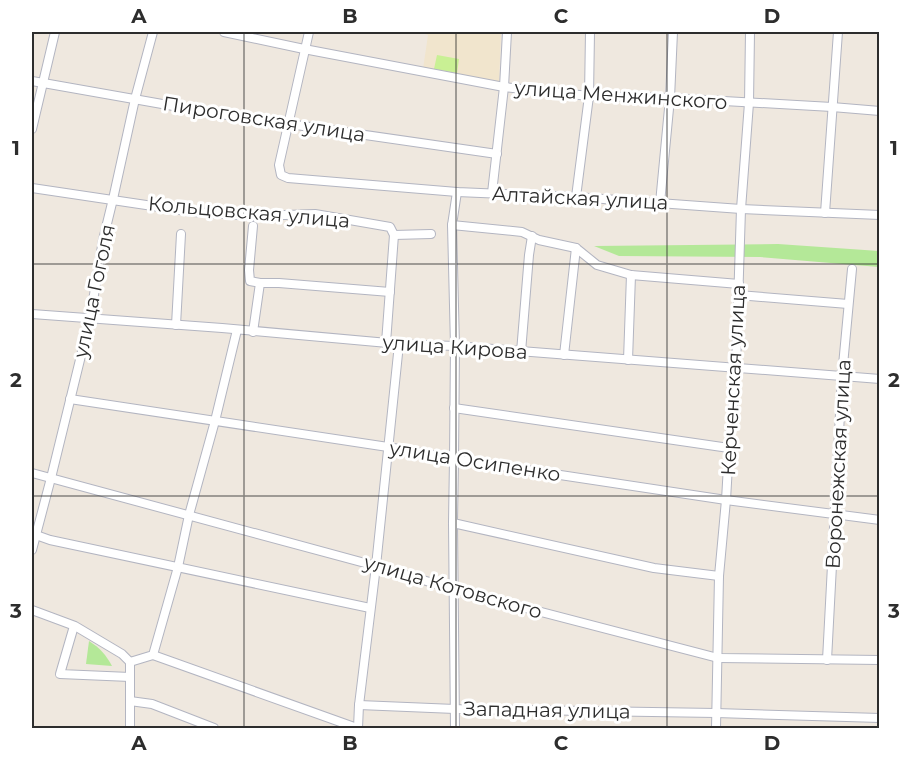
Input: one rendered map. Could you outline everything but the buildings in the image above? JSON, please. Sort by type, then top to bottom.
[{"type":"street","points":[[32,129],[55,32]]},
{"type":"street","name":"улица Гоголя","points":[[32,550],[90,319],[102,240],[153,32]]},
{"type":"street","name":"улица Менжинского","points":[[224,32],[504,87],[589,96],[670,98],[879,111]]},
{"type":"street","points":[[288,124],[309,32]]},
{"type":"street","points":[[492,193],[504,87],[507,32]]},
{"type":"street","points":[[576,197],[589,96],[590,32]]},
{"type":"street","points":[[660,203],[670,98],[673,32]]},
{"type":"street","name":"Керченская улица","points":[[716,729],[719,576],[736,368],[741,208],[749,103],[750,32]]},
{"type":"street","points":[[825,213],[838,32]]},
{"type":"street","name":"Пироговская улица","points":[[32,81],[213,113],[497,154]]},
{"type":"street","name":"Алтайская улица","points":[[288,124],[279,165],[281,175],[288,178],[457,192],[879,215]]},
{"type":"street","name":"Кольцовская улица","points":[[32,188],[194,212],[255,216],[315,214],[390,227],[394,235],[429,234]]},
{"type":"street","points":[[455,729],[453,523],[455,346],[452,225],[457,192]]},
{"type":"street","points":[[452,225],[522,232],[539,240],[576,248],[597,265],[631,275],[739,284]]},
{"type":"street","points":[[253,226],[250,281],[260,284],[279,283],[390,292]]},
{"type":"street","points":[[176,325],[181,234]]},
{"type":"street","points":[[386,343],[394,235]]},
{"type":"street","points":[[521,352],[532,236]]},
{"type":"street","points":[[564,355],[576,248]]},
{"type":"street","name":"Воронежская улица","points":[[827,660],[842,376],[852,269]]},
{"type":"street","points":[[628,360],[631,275]]},
{"type":"street","points":[[253,332],[260,284]]},
{"type":"street","points":[[738,296],[848,304]]},
{"type":"street","name":"улица Кирова","points":[[32,314],[399,344],[455,346],[879,379]]},
{"type":"street","points":[[153,656],[178,567],[189,515],[237,330]]},
{"type":"street","points":[[130,662],[153,656],[357,729],[399,344]]},
{"type":"street","name":"улица Осипенко","points":[[70,399],[726,500],[879,520]]},
{"type":"street","points":[[454,408],[729,448]]},
{"type":"street","name":"улица Котовского","points":[[32,473],[453,589],[718,658],[879,660]]},
{"type":"street","points":[[453,523],[654,568],[719,576]]},
{"type":"street","points":[[36,535],[50,540],[370,609]]},
{"type":"street","points":[[32,610],[74,626],[122,654],[130,662],[130,729]]},
{"type":"street","points":[[74,626],[60,674],[130,677]]},
{"type":"street","points":[[130,701],[152,704],[214,729]]},
{"type":"street","name":"Западная улица","points":[[359,705],[455,709],[716,712],[879,718]]},
{"type":"shaded area","points":[[419,32],[501,32],[499,84],[423,69],[428,35]]},
{"type":"green space","points":[[437,55],[459,59],[457,73],[434,69]]},
{"type":"green space","points":[[778,244],[879,251],[879,267],[760,257],[619,256],[594,246]]},
{"type":"green space","points":[[89,641],[102,652],[112,666],[86,664]]}]
